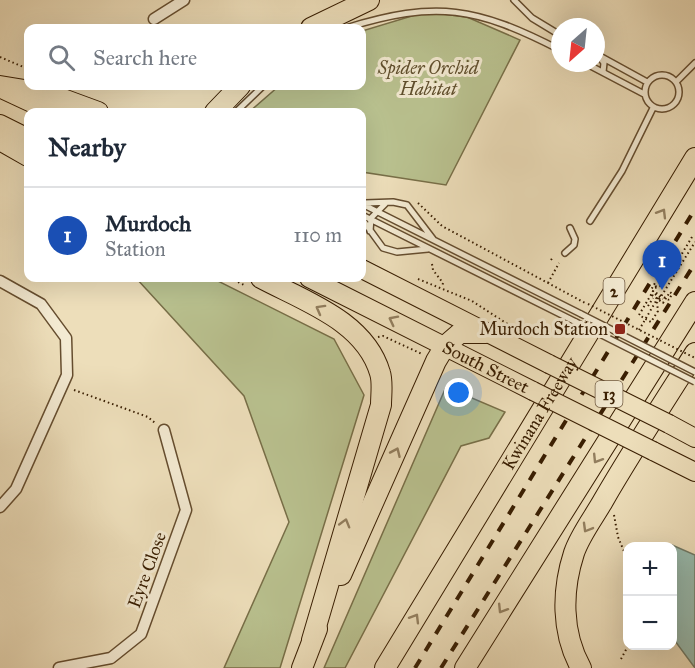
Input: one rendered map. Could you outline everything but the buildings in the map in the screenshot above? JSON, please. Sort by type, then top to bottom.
[{"type":"highway","points":[[319,24],[369,0]]},
{"type":"highway","points":[[0,87],[43,108]]},
{"type":"highway","points":[[0,87],[49,94],[87,108]]},
{"type":"highway","points":[[219,108],[236,90]]},
{"type":"highway","points":[[0,124],[24,136]]},
{"type":"highway","points":[[0,140],[24,154]]},
{"type":"highway","name":"Kwinana Freeway","points":[[385,668],[695,158]]},
{"type":"highway","name":"South Street","points":[[366,271],[695,438]]},
{"type":"highway","points":[[268,282],[347,324],[367,344],[381,374],[381,405],[302,668]]},
{"type":"highway","name":"South Street","points":[[317,282],[695,472]]},
{"type":"highway","points":[[465,668],[695,302]]},
{"type":"highway","points":[[312,640],[445,346],[460,333],[486,333]]},
{"type":"highway","points":[[581,668],[572,648],[565,611],[569,571],[575,550],[621,469],[695,355]]},
{"type":"street","points":[[154,19],[184,0]]},
{"type":"street","points":[[0,281],[41,304],[66,338],[67,375],[16,489],[0,507]]},
{"type":"street","name":"Eyre Close","points":[[59,668],[112,663],[141,634],[186,510],[164,430]]},
{"type":"lane","points":[[514,0],[532,18],[551,30]]},
{"type":"lane","points":[[354,24],[375,13],[409,5]]},
{"type":"lane","points":[[464,5],[512,25],[551,45]]},
{"type":"lane","points":[[605,58],[647,82]]},
{"type":"lane","points":[[676,82],[695,63]]},
{"type":"lane","points":[[603,72],[644,94],[653,108],[665,110],[675,104],[680,93],[676,82],[662,75],[647,82]]},
{"type":"lane","points":[[644,94],[647,82]]},
{"type":"lane","points":[[240,108],[258,90]]},
{"type":"lane","points":[[590,221],[622,171],[653,108]]},
{"type":"lane","points":[[366,203],[400,202],[417,215],[434,241]]},
{"type":"lane","points":[[370,232],[371,220],[376,211],[386,203]]},
{"type":"lane","points":[[366,205],[695,372]]},
{"type":"lane","points":[[404,250],[415,241],[419,233],[417,215]]},
{"type":"lane","points":[[366,218],[695,382]]},
{"type":"lane","points":[[366,224],[383,249],[430,249]]},
{"type":"lane","points":[[565,253],[574,245],[576,239],[570,228]]},
{"type":"path","points":[[0,57],[24,67]]},
{"type":"path","points":[[415,200],[442,226],[588,304],[695,355]]},
{"type":"path","points":[[661,298],[651,322],[639,315],[663,285],[693,238]]},
{"type":"path","points":[[654,294],[648,306],[655,310],[693,238]]},
{"type":"path","points":[[548,283],[559,263]]},
{"type":"path","points":[[432,264],[433,270],[443,283],[442,287]]},
{"type":"path","points":[[411,276],[442,287],[482,307]]},
{"type":"path","points":[[654,294],[661,298]]},
{"type":"path","points":[[654,294],[661,298]]},
{"type":"path","points":[[639,330],[645,318],[661,298]]},
{"type":"path","points":[[374,339],[382,336],[428,357]]},
{"type":"path","points":[[63,387],[148,417],[164,430]]},
{"type":"path","points":[[621,659],[626,650]]},
{"type":"green space","name":"Spider Orchid Habitat","points":[[425,12],[467,17],[520,40],[446,185],[366,173],[366,108],[254,108],[274,90],[366,90],[366,30]]},
{"type":"green space","points":[[140,282],[220,282],[334,339],[364,395],[280,668],[224,668],[289,522],[244,396]]},
{"type":"green space","points":[[446,387],[505,412],[489,438],[461,446],[345,668],[324,668]]},
{"type":"shaded area","points":[[677,547],[695,555],[695,668],[677,644]]},
{"type":"railway","points":[[415,668],[695,209]]},
{"type":"railway","points":[[441,668],[695,263]]},
{"type":"place","name":"Murdoch","points":[[662,290]]},
{"type":"place","name":"Murdoch Station","points":[[620,329]]}]
